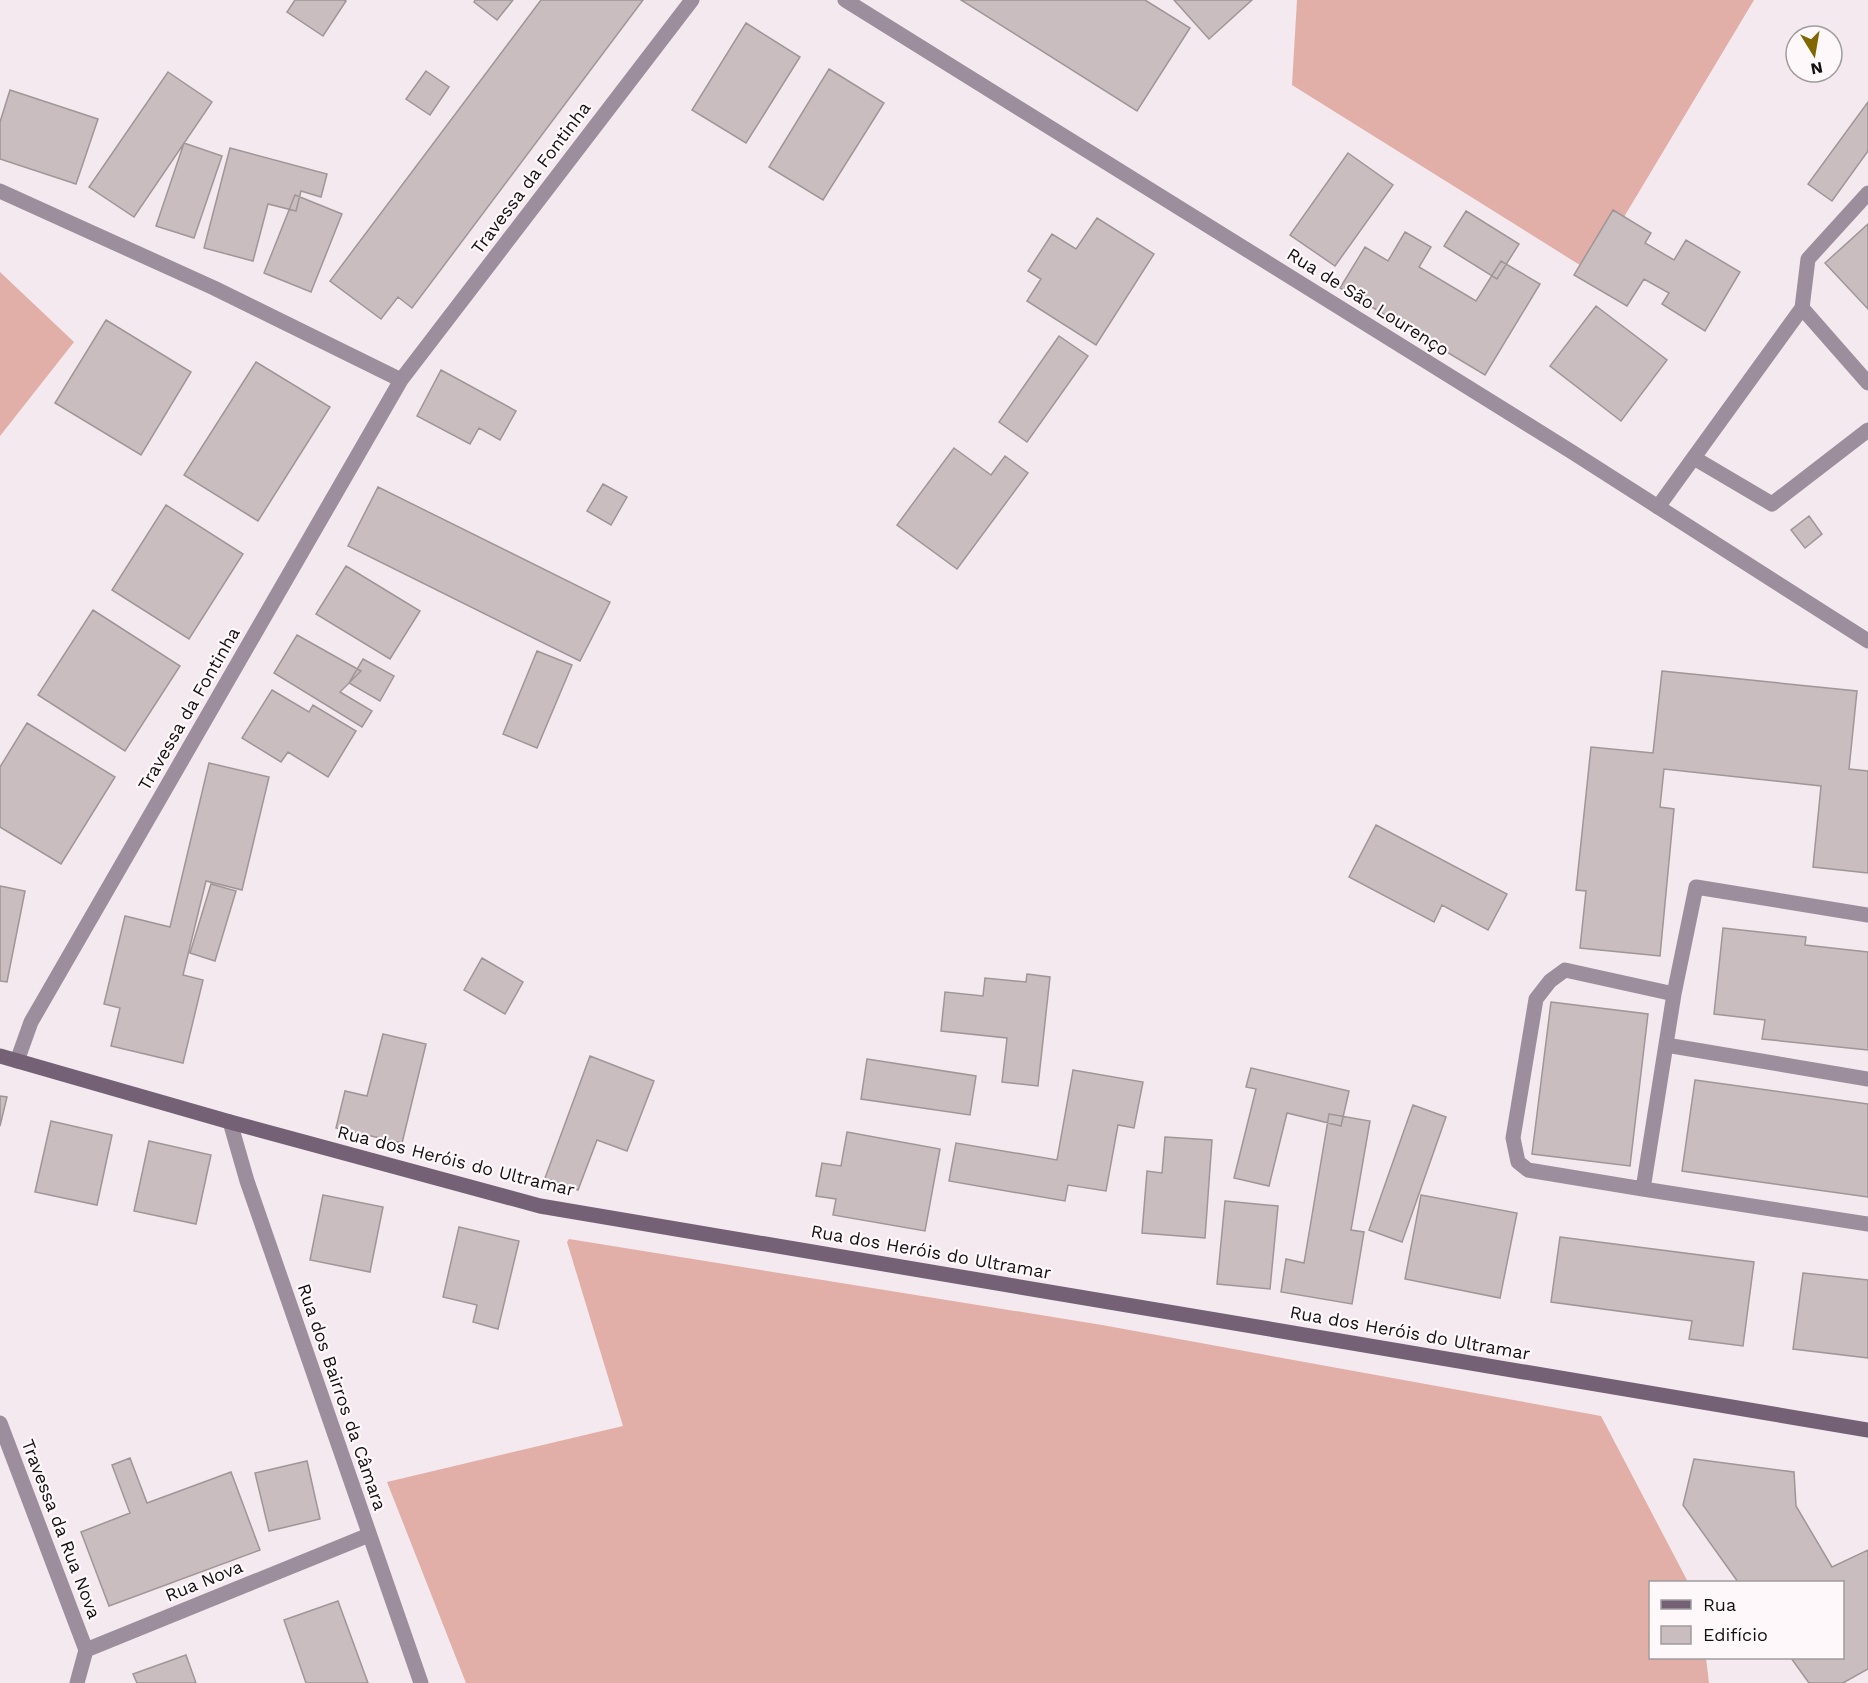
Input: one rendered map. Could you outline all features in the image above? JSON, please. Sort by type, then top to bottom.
[{"type":"street","name":"Travessa da Fontinha","points":[[17,1061],[31,1022],[401,380],[692,0]]},
{"type":"street","name":"Rua de São Lourenço","points":[[845,0],[1658,507],[1868,641]]},
{"type":"street","points":[[0,191],[214,288],[401,380]]},
{"type":"street","points":[[1658,507],[1802,308],[1808,259],[1868,193]]},
{"type":"street","points":[[1802,308],[1868,383]]},
{"type":"street","points":[[1694,458],[1772,504],[1868,429]]},
{"type":"street","points":[[1643,1190],[1674,994],[1696,887],[1868,915]]},
{"type":"street","points":[[1674,994],[1565,970],[1550,981],[1536,999],[1513,1138],[1518,1162],[1528,1170],[1868,1224]]},
{"type":"street","points":[[1666,1045],[1868,1078]]},
{"type":"street","name":"Rua dos Heróis do Ultramar","points":[[0,1056],[230,1122],[540,1206],[1868,1430]]},
{"type":"street","name":"Rua dos Bairros da Câmara","points":[[230,1122],[247,1181],[421,1683]]},
{"type":"street","name":"Travessa da Rua Nova","points":[[0,1423],[86,1650]]},
{"type":"street","name":"Rua Nova","points":[[86,1650],[369,1535]]},
{"type":"street","points":[[76,1683],[86,1650]]},
{"type":"shaded area","points":[[1297,0],[1754,0],[1591,272],[1292,85]]},
{"type":"shaded area","points":[[0,272],[74,342],[0,436]]},
{"type":"shaded area","points":[[569,1239],[1102,1325],[1601,1416],[1687,1581],[1649,1581],[1649,1659],[1706,1659],[1709,1683],[466,1683],[387,1482],[623,1426],[567,1242]]},
{"type":"building","points":[[295,0],[346,1],[323,36],[287,12]]},
{"type":"building","points":[[475,0],[513,0],[497,20],[474,2]]},
{"type":"building","points":[[541,0],[643,0],[412,308],[398,297],[381,319],[330,281]]},
{"type":"building","points":[[961,0],[1145,0],[1190,28],[1137,111]]},
{"type":"building","points":[[1174,0],[1252,0],[1209,39]]},
{"type":"building","points":[[746,23],[800,57],[746,143],[692,110]]},
{"type":"building","points":[[829,69],[884,103],[823,200],[769,167]]},
{"type":"building","points":[[426,71],[449,87],[430,115],[406,99]]},
{"type":"building","points":[[168,72],[212,102],[134,217],[89,187]]},
{"type":"building","points":[[10,90],[98,119],[76,184],[0,159],[0,122]]},
{"type":"building","points":[[1868,102],[1868,151],[1832,201],[1808,184]]},
{"type":"building","points":[[184,143],[222,156],[194,238],[156,226]]},
{"type":"building","points":[[230,148],[327,174],[321,197],[301,191],[296,211],[268,204],[253,261],[204,248]]},
{"type":"building","points":[[1348,153],[1393,185],[1335,266],[1290,235]]},
{"type":"building","points":[[295,195],[342,214],[311,292],[264,273]]},
{"type":"building","points":[[1613,210],[1651,233],[1645,243],[1674,260],[1686,240],[1740,272],[1705,331],[1662,304],[1669,293],[1644,279],[1627,306],[1574,275]]},
{"type":"building","points":[[1466,211],[1519,244],[1497,279],[1444,246]]},
{"type":"building","points":[[1097,218],[1154,254],[1096,345],[1027,301],[1041,279],[1028,271],[1052,234],[1076,249]]},
{"type":"building","points":[[1868,224],[1868,309],[1825,263]]},
{"type":"building","points":[[1405,232],[1431,247],[1419,267],[1476,301],[1501,261],[1540,284],[1485,375],[1340,288],[1365,247],[1388,261]]},
{"type":"building","points":[[1596,306],[1667,360],[1621,421],[1550,366]]},
{"type":"building","points":[[106,320],[191,372],[141,455],[55,403]]},
{"type":"building","points":[[1059,336],[1088,356],[1027,442],[999,422]]},
{"type":"building","points":[[256,362],[330,407],[258,521],[184,475]]},
{"type":"building","points":[[441,370],[516,411],[500,440],[479,428],[470,444],[417,416]]},
{"type":"building","points":[[954,448],[991,475],[1005,456],[1028,473],[957,569],[897,525]]},
{"type":"building","points":[[603,484],[627,497],[611,525],[587,511]]},
{"type":"building","points":[[378,487],[610,602],[580,661],[348,546]]},
{"type":"building","points":[[166,505],[243,554],[189,639],[112,590]]},
{"type":"building","points":[[1809,516],[1822,534],[1805,548],[1791,530]]},
{"type":"building","points":[[346,566],[420,611],[390,659],[316,614]]},
{"type":"building","points":[[93,610],[180,666],[125,751],[38,695]]},
{"type":"building","points":[[297,635],[361,671],[340,692],[372,711],[362,727],[274,673]]},
{"type":"building","points":[[537,651],[572,665],[537,748],[503,734]]},
{"type":"building","points":[[363,659],[394,676],[380,701],[349,683]]},
{"type":"building","points":[[1662,671],[1857,691],[1849,769],[1868,771],[1868,873],[1813,867],[1821,786],[1664,769],[1660,807],[1674,809],[1660,956],[1580,948],[1586,891],[1576,890],[1591,747],[1653,753]]},
{"type":"building","points":[[272,690],[309,712],[313,705],[356,731],[328,777],[288,752],[281,762],[242,738]]},
{"type":"building","points":[[27,723],[115,777],[61,864],[0,827],[0,767]]},
{"type":"building","points":[[209,763],[269,777],[242,890],[206,881],[183,975],[203,980],[183,1063],[111,1046],[120,1008],[104,1004],[125,916],[170,927]]},
{"type":"building","points":[[1376,825],[1507,894],[1488,930],[1442,905],[1434,922],[1349,877]]},
{"type":"building","points":[[211,884],[236,891],[215,961],[190,953]]},
{"type":"building","points":[[0,886],[25,891],[7,982],[0,981]]},
{"type":"building","points":[[1723,928],[1806,937],[1805,945],[1868,952],[1868,1050],[1762,1039],[1765,1020],[1714,1014]]},
{"type":"building","points":[[482,958],[523,982],[505,1014],[464,990]]},
{"type":"building","points":[[1027,974],[1050,977],[1038,1086],[1002,1082],[1007,1038],[941,1031],[945,992],[983,996],[985,978],[1026,982]]},
{"type":"building","points":[[1551,1002],[1648,1014],[1630,1166],[1532,1154]]},
{"type":"building","points":[[383,1034],[426,1044],[402,1143],[336,1128],[345,1091],[367,1096]]},
{"type":"building","points":[[590,1056],[654,1081],[627,1151],[597,1140],[578,1190],[545,1178]]},
{"type":"building","points":[[867,1059],[976,1076],[970,1115],[861,1099]]},
{"type":"building","points":[[1251,1068],[1349,1091],[1341,1126],[1287,1113],[1269,1186],[1234,1178],[1256,1089],[1246,1087]]},
{"type":"building","points":[[1073,1070],[1143,1082],[1134,1128],[1118,1125],[1106,1191],[1068,1185],[1065,1201],[949,1181],[956,1143],[1057,1160]]},
{"type":"building","points":[[1695,1080],[1868,1104],[1868,1197],[1682,1171]]},
{"type":"building","points":[[0,1096],[7,1097],[0,1126]]},
{"type":"building","points":[[1413,1105],[1446,1117],[1402,1242],[1369,1230]]},
{"type":"building","points":[[1329,1114],[1370,1121],[1351,1230],[1364,1232],[1352,1304],[1281,1292],[1286,1259],[1304,1263]]},
{"type":"building","points":[[51,1121],[112,1135],[97,1205],[35,1192]]},
{"type":"building","points":[[847,1132],[940,1149],[925,1231],[833,1215],[836,1199],[816,1196],[822,1163],[841,1166]]},
{"type":"building","points":[[1165,1137],[1212,1140],[1205,1238],[1142,1233],[1147,1171],[1162,1173]]},
{"type":"building","points":[[149,1141],[211,1155],[196,1224],[134,1211]]},
{"type":"building","points":[[323,1195],[383,1207],[370,1272],[310,1260]]},
{"type":"building","points":[[1421,1195],[1517,1213],[1500,1298],[1405,1279]]},
{"type":"building","points":[[1225,1201],[1278,1206],[1270,1289],[1217,1284]]},
{"type":"building","points":[[459,1227],[519,1241],[498,1329],[473,1322],[477,1305],[443,1297]]},
{"type":"building","points":[[1560,1237],[1754,1262],[1743,1346],[1689,1339],[1692,1321],[1551,1302]]},
{"type":"building","points":[[1803,1273],[1868,1280],[1868,1358],[1793,1349]]},
{"type":"building","points":[[130,1458],[147,1503],[231,1472],[260,1550],[109,1606],[81,1532],[130,1513],[112,1465]]},
{"type":"building","points":[[1694,1459],[1794,1472],[1796,1506],[1832,1567],[1868,1550],[1868,1669],[1843,1683],[1809,1683],[1792,1659],[1844,1659],[1844,1581],[1737,1581],[1683,1505]]},
{"type":"building","points":[[307,1461],[320,1519],[269,1531],[255,1473]]},
{"type":"building","points":[[338,1601],[368,1683],[306,1683],[284,1620]]},
{"type":"building","points":[[186,1655],[196,1683],[137,1683],[133,1674]]}]
